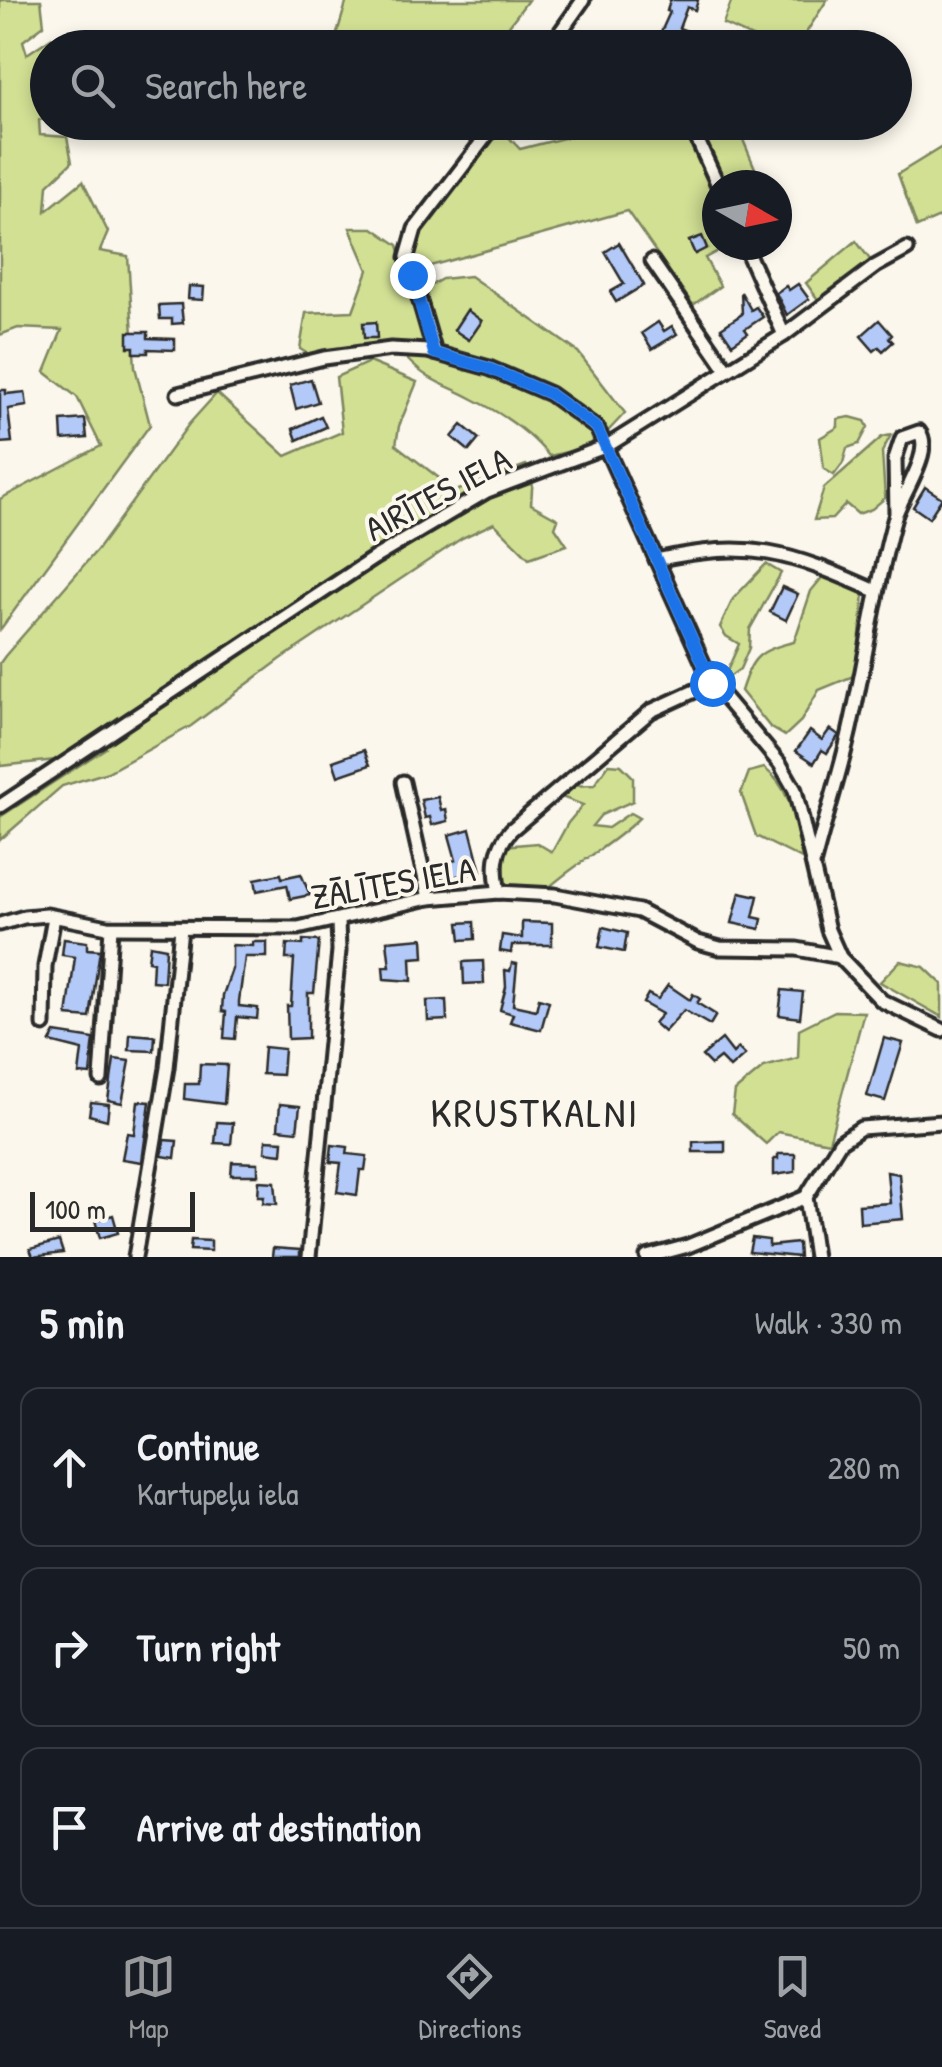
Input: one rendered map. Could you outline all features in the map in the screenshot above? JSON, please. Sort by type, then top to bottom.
[{"type":"street","points":[[563,30],[584,0]]},
{"type":"street","points":[[434,353],[407,258],[408,246],[415,230],[484,140]]},
{"type":"street","points":[[698,141],[711,170]]},
{"type":"street","name":"AIRĪTES IELA","points":[[1,805],[358,569],[487,491],[607,446],[784,335],[876,266],[907,249]]},
{"type":"street","points":[[751,260],[784,335]]},
{"type":"street","points":[[652,261],[727,370]]},
{"type":"street","points":[[178,394],[324,358],[391,349],[434,353],[488,368],[550,394],[597,428],[712,683],[780,764],[795,790],[828,930],[840,958],[882,1001],[942,1030]]},
{"type":"street","points":[[814,866],[851,726],[876,590],[896,513],[924,444],[920,432],[902,438],[895,458],[896,513]]},
{"type":"street","points":[[656,560],[700,550],[742,548],[787,555],[876,590]]},
{"type":"street","points":[[499,892],[495,871],[499,844],[511,830],[651,710],[712,683]]},
{"type":"street","points":[[402,782],[429,898]]},
{"type":"street","name":"ZĀLĪTES IELA","points":[[0,924],[24,917],[54,917],[111,928],[260,930],[338,921],[429,898],[499,892],[556,895],[639,911],[698,942],[720,948],[797,950],[840,958]]},
{"type":"street","points":[[44,1025],[45,966],[54,917]]},
{"type":"street","points":[[308,1257],[339,950],[338,921]]},
{"type":"street","points":[[101,1078],[111,928]]},
{"type":"street","points":[[135,1257],[167,1068],[181,928]]},
{"type":"street","points":[[647,1257],[688,1246],[806,1197],[840,1142],[861,1128],[942,1122]]},
{"type":"street","points":[[806,1197],[814,1257]]},
{"type":"green space","points":[[0,0],[41,0],[44,25],[30,30],[30,36],[23,41],[27,54],[30,52],[30,140],[68,140],[72,162],[48,185],[46,211],[83,181],[108,232],[100,251],[128,256],[135,367],[150,425],[0,630],[0,499],[101,446],[77,397],[45,372],[62,330],[18,328],[0,335]]},
{"type":"green space","points":[[347,0],[528,0],[506,30],[338,30]]},
{"type":"green space","points":[[732,0],[827,0],[808,30],[736,30],[723,24]]},
{"type":"green space","points":[[489,140],[511,140],[520,149],[556,140],[743,140],[756,170],[702,170],[702,260],[706,260],[720,286],[693,305],[627,211],[416,270],[412,244]]},
{"type":"green space","points":[[942,147],[942,216],[917,227],[898,174]]},
{"type":"green space","points":[[350,228],[373,228],[398,245],[425,338],[421,291],[442,279],[470,276],[578,352],[625,413],[594,446],[549,456],[504,417],[415,367],[406,358],[417,347],[387,344],[308,354],[300,349],[306,313],[353,311],[368,270]]},
{"type":"green space","points":[[856,241],[874,265],[819,301],[806,283]]},
{"type":"green space","points":[[369,362],[417,382],[399,426],[396,445],[456,491],[526,465],[533,475],[531,504],[558,519],[555,527],[567,545],[529,558],[494,523],[462,538],[281,659],[191,726],[108,772],[62,786],[0,840],[0,817],[106,748],[104,737],[56,760],[0,766],[0,663],[5,656],[97,550],[189,424],[217,393],[286,456],[342,432],[336,377]]},
{"type":"green space","points":[[838,419],[865,421],[868,427],[859,444],[847,448],[834,475],[824,469],[820,438],[838,427]]},
{"type":"green space","points":[[891,435],[882,452],[885,498],[858,514],[846,504],[832,519],[814,520],[824,488],[882,437]]},
{"type":"green space","points":[[766,564],[781,573],[750,629],[749,648],[740,669],[729,677],[727,671],[739,644],[720,627],[733,599]]},
{"type":"green space","points":[[825,574],[864,594],[856,675],[819,690],[801,721],[785,736],[770,727],[741,691],[758,657],[794,642],[811,591]]},
{"type":"green space","points":[[609,764],[621,765],[633,777],[633,801],[601,815],[592,826],[608,828],[630,813],[639,818],[546,890],[504,888],[504,846],[537,843],[552,852],[583,805],[559,796],[571,786],[594,785]]},
{"type":"green space","points":[[764,768],[787,797],[802,859],[756,836],[741,793],[749,772]]},
{"type":"green space","points":[[900,961],[924,967],[942,984],[942,1017],[880,982]]},
{"type":"green space","points":[[835,1011],[864,1012],[829,1142],[778,1132],[766,1144],[732,1114],[735,1091],[764,1067],[798,1058],[799,1029]]},
{"type":"building","points":[[670,0],[698,0],[695,10],[687,7],[679,28],[684,30],[662,30],[670,12]]},
{"type":"building","points":[[702,236],[702,250],[695,254],[689,241]]},
{"type":"building","points":[[619,243],[644,285],[616,302],[610,292],[624,284],[605,252]]},
{"type":"building","points":[[798,284],[809,299],[787,315],[776,293]]},
{"type":"building","points":[[189,286],[204,287],[203,300],[188,299]]},
{"type":"building","points":[[741,292],[751,310],[756,307],[763,317],[732,344],[721,328],[742,314]]},
{"type":"building","points":[[181,304],[183,323],[160,319],[159,305]]},
{"type":"building","points":[[467,310],[482,321],[469,340],[454,330]]},
{"type":"building","points":[[879,320],[893,342],[883,351],[879,347],[874,351],[861,336]]},
{"type":"building","points":[[376,322],[377,338],[364,338],[363,323]]},
{"type":"building","points":[[658,322],[664,331],[672,326],[677,334],[652,349],[642,333]]},
{"type":"building","points":[[128,332],[175,339],[175,350],[134,353],[134,347],[128,347]]},
{"type":"building","points":[[311,379],[318,402],[296,409],[290,385]]},
{"type":"building","points":[[0,390],[6,390],[6,394],[25,392],[27,406],[8,409],[12,442],[0,443]]},
{"type":"building","points":[[321,416],[326,427],[297,440],[293,429]]},
{"type":"building","points":[[85,419],[87,438],[62,440],[61,421]]},
{"type":"building","points":[[462,425],[479,439],[469,451],[452,437]]},
{"type":"building","points":[[925,487],[942,498],[929,518],[913,507]]},
{"type":"building","points":[[782,587],[798,594],[786,620],[770,612]]},
{"type":"building","points":[[830,729],[839,735],[827,753],[822,750],[814,763],[796,751],[810,731],[822,740]]},
{"type":"building","points":[[364,750],[370,765],[338,776],[333,761]]},
{"type":"building","points":[[438,797],[448,821],[432,825],[430,817],[425,818],[421,800]]},
{"type":"building","points":[[470,829],[481,872],[440,879],[437,865],[456,860],[449,835]]},
{"type":"building","points":[[281,874],[282,878],[301,874],[310,895],[290,899],[287,885],[257,891],[255,879]]},
{"type":"building","points":[[322,888],[330,911],[321,913],[314,891]]},
{"type":"building","points":[[740,892],[758,896],[753,917],[762,919],[760,929],[732,923]]},
{"type":"building","points":[[474,922],[475,939],[461,940],[459,923]]},
{"type":"building","points":[[522,922],[552,923],[552,945],[512,945],[511,953],[500,951],[502,935],[522,938]]},
{"type":"building","points":[[603,927],[627,933],[624,952],[599,947]]},
{"type":"building","points":[[423,938],[424,957],[411,958],[412,981],[384,979],[383,967],[390,967],[387,941]]},
{"type":"building","points":[[64,939],[87,942],[87,949],[100,950],[90,1018],[67,1016],[75,957],[62,955]]},
{"type":"building","points":[[303,940],[319,941],[314,993],[308,993],[308,1038],[288,1039],[287,1006],[291,1006],[294,959],[286,959],[287,944],[303,945]]},
{"type":"building","points":[[253,942],[267,942],[267,957],[245,957],[239,1006],[258,1008],[257,1019],[237,1017],[235,1039],[224,1038],[223,995],[232,969],[232,945],[253,946]]},
{"type":"building","points":[[150,945],[166,948],[164,982],[152,981]]},
{"type":"building","points":[[483,961],[484,983],[464,984],[463,962]]},
{"type":"building","points":[[512,963],[517,964],[513,1005],[536,1010],[539,998],[549,1001],[541,1030],[510,1022],[513,1014],[500,1010],[506,987],[505,970],[510,971]]},
{"type":"building","points":[[668,985],[690,1000],[693,994],[700,999],[697,1003],[716,1015],[710,1025],[684,1010],[664,1032],[654,1023],[662,1014],[643,1003],[648,994],[658,999]]},
{"type":"building","points":[[782,990],[803,992],[800,1018],[779,1015]]},
{"type":"building","points":[[446,1000],[447,1020],[428,1021],[427,1001]]},
{"type":"building","points":[[55,1033],[94,1039],[90,1075],[79,1074],[82,1050],[50,1042]]},
{"type":"building","points":[[130,1034],[155,1036],[154,1051],[129,1050]]},
{"type":"building","points":[[884,1038],[903,1043],[885,1101],[867,1096]]},
{"type":"building","points":[[722,1039],[733,1053],[738,1048],[745,1055],[730,1068],[720,1058],[711,1065],[702,1056]]},
{"type":"building","points":[[264,1047],[284,1049],[282,1075],[262,1074]]},
{"type":"building","points":[[114,1059],[130,1061],[122,1103],[108,1100]]},
{"type":"building","points":[[200,1064],[227,1065],[224,1104],[184,1099],[185,1084],[199,1084]]},
{"type":"building","points":[[138,1101],[150,1102],[142,1162],[122,1159],[127,1133],[134,1134]]},
{"type":"building","points":[[91,1102],[109,1104],[107,1120],[89,1115]]},
{"type":"building","points":[[280,1104],[300,1106],[297,1131],[278,1129]]},
{"type":"building","points":[[217,1122],[233,1123],[231,1144],[215,1143]]},
{"type":"building","points":[[164,1140],[177,1141],[175,1158],[162,1156]]},
{"type":"building","points":[[266,1140],[283,1141],[282,1154],[265,1152]]},
{"type":"building","points":[[725,1141],[725,1152],[693,1152],[693,1142]]},
{"type":"building","points":[[332,1145],[348,1147],[347,1154],[367,1156],[365,1170],[360,1170],[357,1195],[337,1192],[341,1163],[330,1162]]},
{"type":"building","points":[[778,1154],[795,1154],[795,1172],[774,1175]]},
{"type":"building","points":[[232,1162],[258,1163],[258,1175],[231,1175]]},
{"type":"building","points":[[887,1172],[899,1174],[903,1219],[860,1223],[859,1205],[890,1203]]},
{"type":"building","points":[[259,1181],[275,1182],[277,1204],[263,1203],[264,1196],[258,1196]]},
{"type":"building","points":[[113,1215],[118,1233],[100,1238],[95,1220]]},
{"type":"building","points":[[752,1238],[769,1240],[769,1246],[798,1243],[799,1257],[749,1252]]},
{"type":"building","points":[[191,1240],[211,1241],[211,1251],[190,1250]]},
{"type":"building","points":[[59,1241],[63,1253],[33,1257],[30,1249]]},
{"type":"building","points":[[273,1248],[300,1250],[300,1257],[272,1257]]},
{"type":"district","name":"KRUSTKALNI","points":[[535,1113]]},
{"type":"route","points":[[412,275],[434,353],[488,368],[550,394],[597,428],[712,683]]}]
